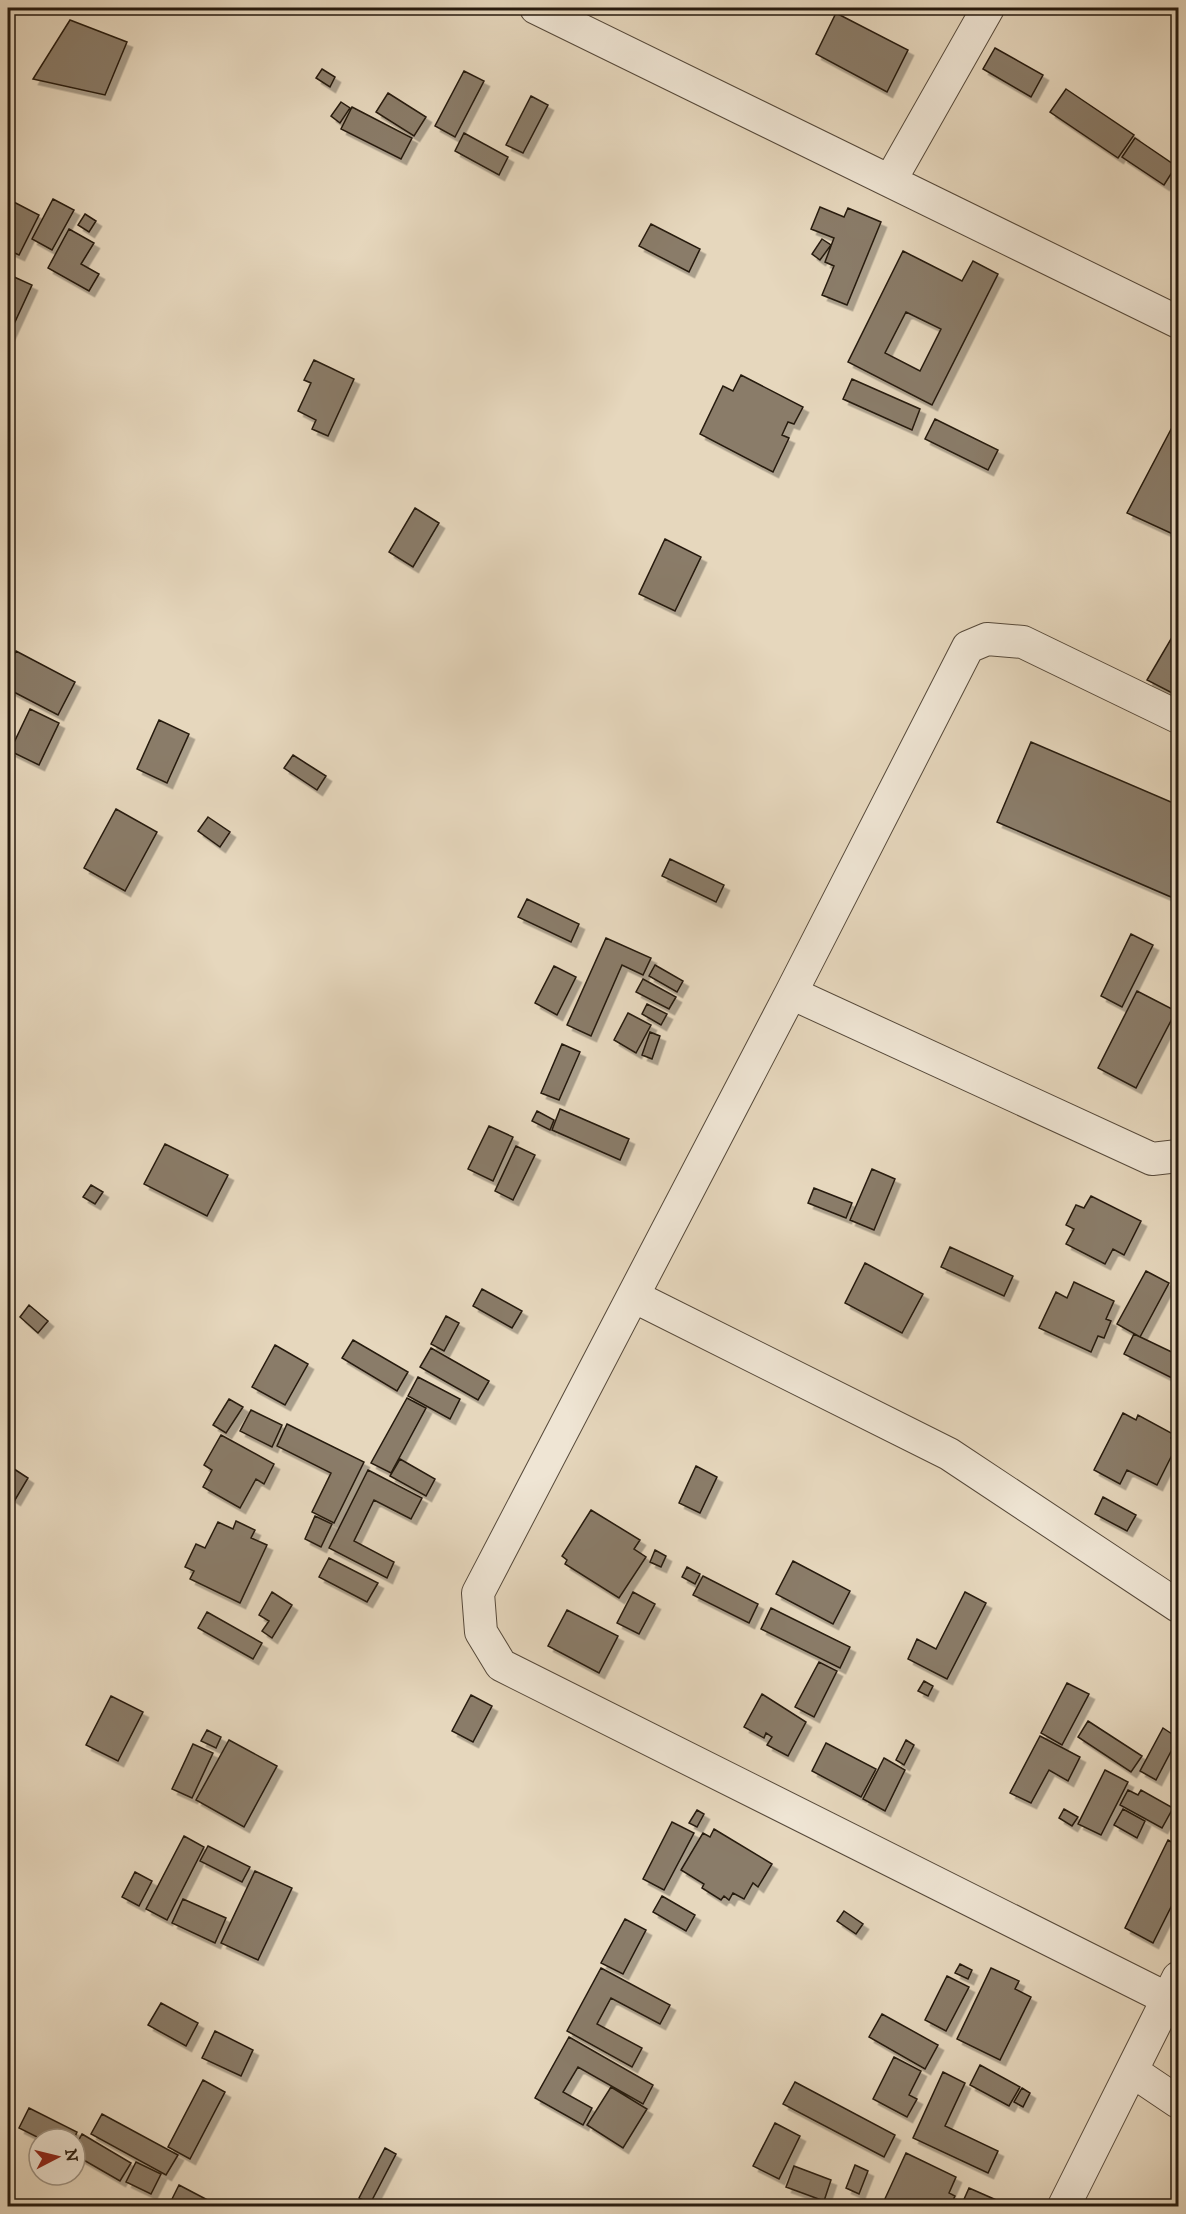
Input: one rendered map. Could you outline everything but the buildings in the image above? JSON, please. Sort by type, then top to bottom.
[{"type":"street","points":[[536,8],[1179,322]]},
{"type":"street","points":[[890,181],[988,8]]},
{"type":"street","points":[[1064,2206],[1173,1988],[501,1665],[481,1632],[478,1593],[791,993],[968,647],[987,639],[1023,642],[1179,717]]},
{"type":"street","points":[[791,993],[1152,1159],[1179,1156]]},
{"type":"street","points":[[633,1296],[949,1454],[1179,1606]]},
{"type":"street","points":[[1132,2071],[1179,2102]]}]
